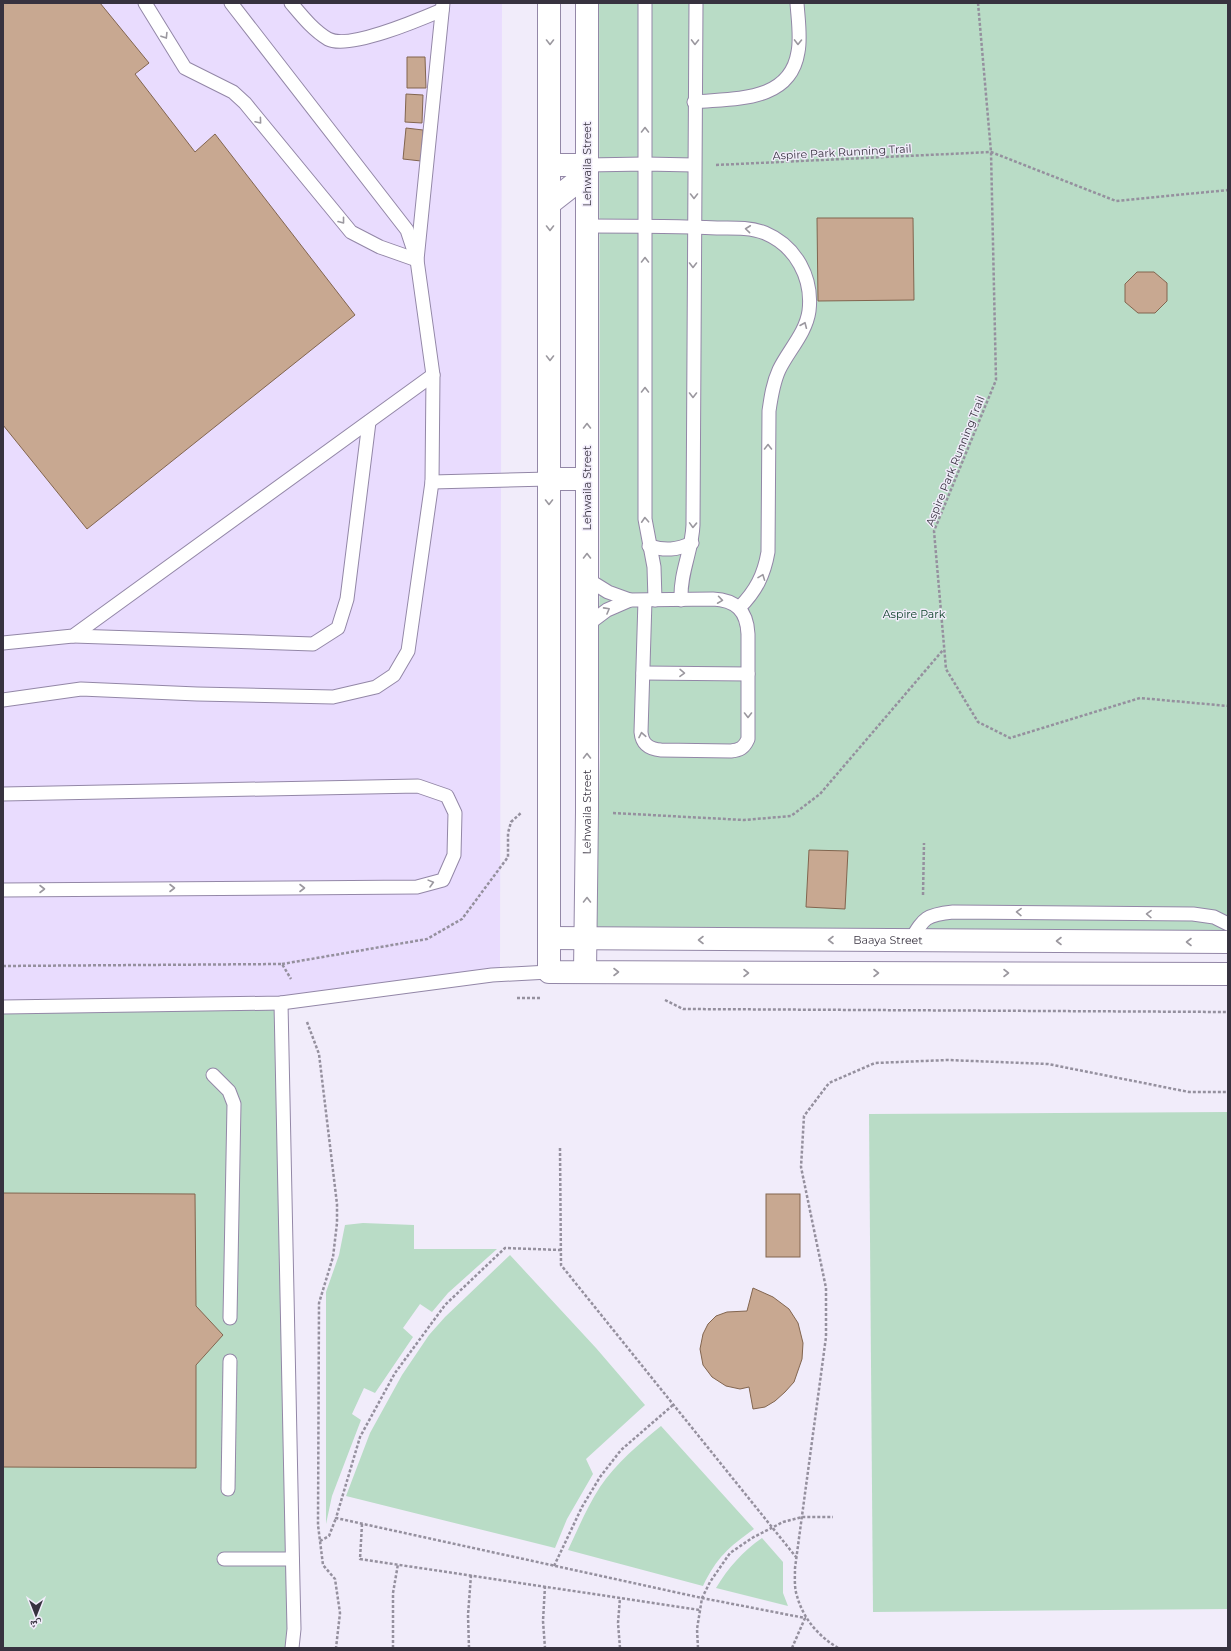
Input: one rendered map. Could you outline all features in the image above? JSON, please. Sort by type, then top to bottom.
[{"type":"street","points":[[549,3],[549,972],[1228,974]]},
{"type":"street","name":"Lehwaila Street","points":[[585,972],[587,939],[587,3]]},
{"type":"street","points":[[550,166],[587,170]]},
{"type":"street","points":[[550,203],[587,170]]},
{"type":"street","points":[[549,479],[587,479]]},
{"type":"street","name":"Baaya Street","points":[[549,938],[1228,942]]},
{"type":"lane","points":[[145,3],[185,68],[233,92],[245,103],[351,232],[380,248],[417,260]]},
{"type":"lane","points":[[3,700],[81,689],[197,694],[333,697],[376,687],[394,675],[408,651],[432,482],[433,375],[417,260],[407,230],[231,3]]},
{"type":"lane","points":[[291,3],[310,24],[330,39],[351,41],[421,19],[443,6]]},
{"type":"lane","points":[[587,579],[608,592],[630,600],[650,600],[681,600],[723,600],[739,608],[748,624],[748,739],[744,747],[731,751],[661,750],[651,749],[646,746],[641,737],[643,673],[650,600],[654,567],[645,519],[645,3]]},
{"type":"lane","points":[[681,600],[683,572],[692,543],[693,525],[694,102],[696,3]]},
{"type":"lane","points":[[694,102],[760,95],[771,91],[781,84],[790,75],[798,52],[797,3]]},
{"type":"lane","points":[[417,260],[443,6]]},
{"type":"lane","points":[[587,170],[645,164],[694,166]]},
{"type":"lane","points":[[587,226],[694,226],[750,229],[770,236],[788,248],[797,258],[804,271],[809,284],[809,313],[804,326],[780,370],[772,390],[769,411],[768,552],[766,565],[756,589],[739,608]]},
{"type":"lane","points":[[73,636],[433,375]]},
{"type":"lane","points":[[3,642],[73,636],[313,644],[338,628],[347,599],[369,422]]},
{"type":"lane","points":[[432,482],[549,479]]},
{"type":"lane","points":[[649,546],[671,550],[682,548],[692,543]]},
{"type":"lane","points":[[587,625],[607,610],[630,600]]},
{"type":"lane","points":[[643,673],[748,674]]},
{"type":"lane","points":[[3,794],[418,786],[446,796],[455,813],[454,855],[443,880],[417,887],[3,890]]},
{"type":"lane","points":[[910,941],[923,920],[937,913],[953,912],[1192,914],[1214,917],[1228,924]]},
{"type":"lane","points":[[3,1007],[280,1003],[492,975],[549,972]]},
{"type":"lane","points":[[280,1003],[294,1629],[292,1648]]},
{"type":"lane","points":[[213,1075],[229,1091],[234,1104],[230,1318]]},
{"type":"lane","points":[[228,1488],[230,1361]]},
{"type":"lane","points":[[224,1559],[292,1559]]},
{"type":"path","name":"Aspire Park Running Trail","points":[[978,3],[991,152],[996,380],[934,531],[943,649],[946,669],[978,722],[1010,738],[1140,698],[1228,706]]},
{"type":"path","name":"Aspire Park Running Trail","points":[[694,166],[991,152],[1116,201],[1228,190]]},
{"type":"path","points":[[587,812],[744,820],[791,816],[820,794],[943,649]]},
{"type":"path","points":[[923,920],[924,843]]},
{"type":"path","points":[[3,966],[282,964],[292,981]]},
{"type":"path","points":[[510,998],[542,998]]},
{"type":"path","points":[[662,999],[683,1009],[1228,1012]]},
{"type":"path","points":[[299,1001],[319,1054],[337,1204],[337,1223],[333,1257],[319,1303],[318,1525],[323,1565],[335,1579],[340,1613],[336,1648]]},
{"type":"path","points":[[307,1022],[313,1022]]},
{"type":"path","points":[[838,1648],[827,1642],[805,1618],[796,1595],[796,1558],[826,1337],[826,1288],[801,1167],[804,1116],[829,1083],[875,1063],[948,1060],[1048,1064],[1189,1092],[1228,1092]]},
{"type":"path","points":[[560,1148],[561,1265],[796,1558]]},
{"type":"path","points":[[320,1541],[329,1536],[336,1518],[360,1437],[395,1373],[445,1306],[505,1248],[561,1250]]},
{"type":"path","points":[[554,1566],[582,1507],[600,1477],[621,1450],[673,1404]]},
{"type":"path","points":[[698,1648],[697,1629],[702,1598],[710,1582],[730,1553],[771,1527],[802,1517],[833,1517]]},
{"type":"path","points":[[336,1518],[702,1598],[805,1618]]},
{"type":"path","points":[[362,1524],[360,1559],[700,1610]]},
{"type":"path","points":[[393,1648],[393,1593],[398,1564]]},
{"type":"path","points":[[469,1648],[468,1615],[471,1575]]},
{"type":"path","points":[[545,1586],[543,1621],[545,1648]]},
{"type":"path","points":[[620,1598],[618,1623],[620,1648]]},
{"type":"path","points":[[792,1648],[805,1618]]},
{"type":"shaded area","points":[[3,3],[502,3],[500,971],[286,998],[3,1005]]},
{"type":"green space","name":"Aspire Park","points":[[599,3],[1228,3],[1228,931],[596,927],[600,756],[598,636],[600,586]]},
{"type":"green space","points":[[281,1003],[292,1648],[3,1648],[3,1007]]},
{"type":"green space","points":[[1228,1112],[1228,1609],[873,1612],[869,1114]]},
{"type":"green space","points":[[363,1223],[414,1225],[414,1249],[497,1249],[448,1293],[432,1312],[420,1304],[403,1328],[413,1337],[375,1393],[364,1388],[352,1414],[361,1420],[332,1496],[326,1524],[326,1292],[339,1255],[345,1225]]},
{"type":"green space","points":[[510,1255],[596,1348],[645,1405],[586,1459],[593,1474],[567,1519],[555,1548],[346,1496],[370,1433],[402,1375],[429,1335],[445,1317]]},
{"type":"green space","points":[[661,1426],[754,1529],[737,1541],[724,1553],[713,1567],[703,1586],[568,1550],[591,1502],[606,1478],[628,1454]]},
{"type":"green space","points":[[762,1538],[783,1562],[783,1593],[788,1606],[716,1588],[736,1560],[748,1548]]},
{"type":"building","points":[[3,3],[100,3],[149,63],[135,74],[195,152],[215,134],[355,315],[87,529],[3,425]]},
{"type":"building","points":[[407,57],[425,57],[426,88],[407,88]]},
{"type":"building","points":[[406,94],[423,95],[422,123],[405,122]]},
{"type":"building","points":[[406,128],[423,130],[421,161],[403,159]]},
{"type":"building","points":[[817,218],[913,218],[914,300],[818,301]]},
{"type":"building","points":[[1137,272],[1154,272],[1167,283],[1167,301],[1155,313],[1138,313],[1125,302],[1125,284]]},
{"type":"building","points":[[809,850],[848,851],[845,909],[806,907]]},
{"type":"building","points":[[3,1193],[195,1194],[196,1306],[223,1335],[196,1365],[196,1468],[3,1467]]},
{"type":"building","points":[[766,1194],[800,1194],[800,1257],[766,1257]]},
{"type":"building","points":[[753,1288],[773,1297],[789,1309],[798,1323],[803,1343],[802,1359],[794,1382],[775,1401],[765,1407],[753,1409],[749,1387],[740,1389],[726,1386],[712,1377],[703,1365],[700,1349],[703,1334],[708,1324],[716,1316],[727,1312],[747,1311]]}]
